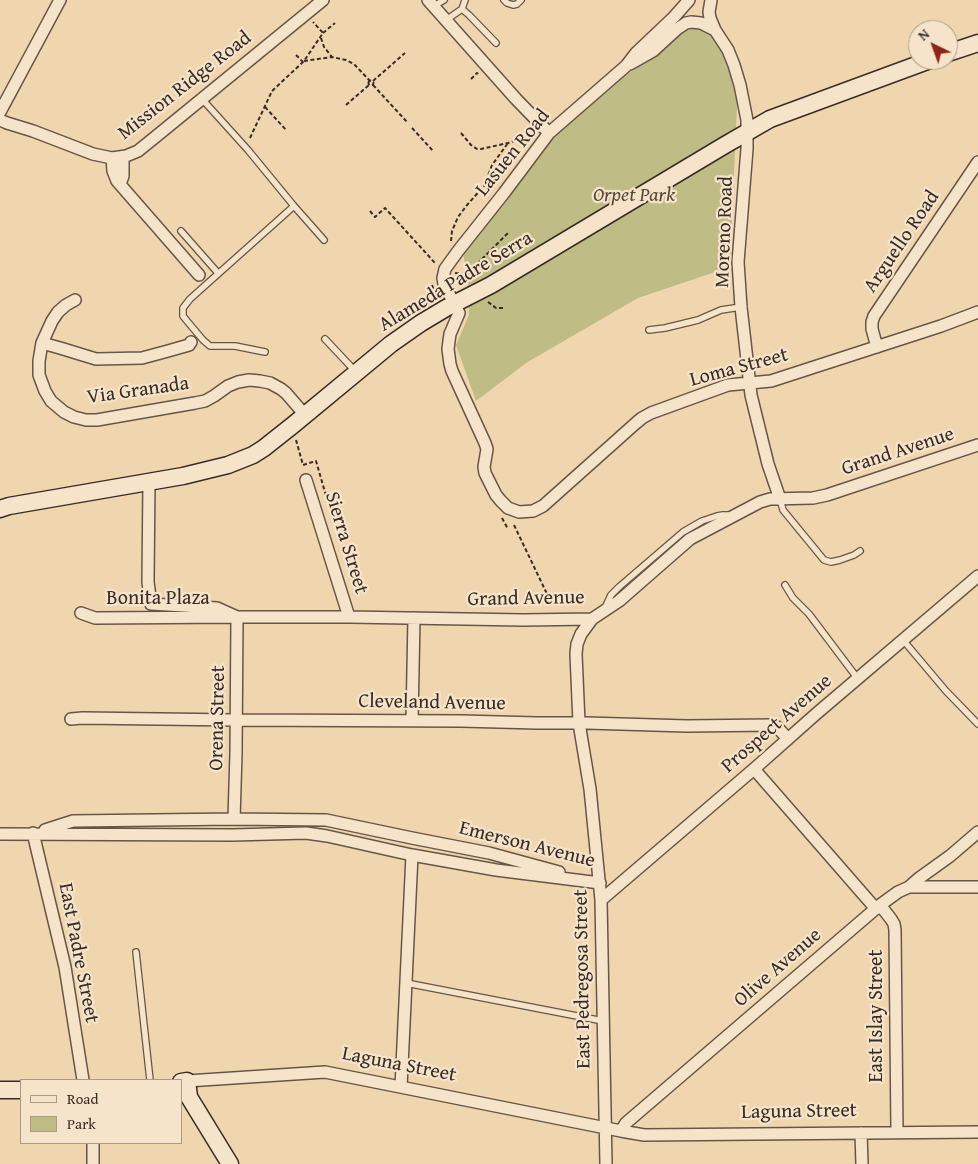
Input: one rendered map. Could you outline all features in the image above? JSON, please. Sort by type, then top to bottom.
[{"type":"street","points":[[0,112],[60,0]]},
{"type":"street","name":"Mission Ridge Road","points":[[0,120],[93,154],[117,158],[138,151],[323,0]]},
{"type":"street","name":"Lasuen Road","points":[[439,264],[463,245],[548,133],[626,66],[636,53],[689,0]]},
{"type":"street","points":[[711,0],[709,12],[715,30]]},
{"type":"street","points":[[435,2],[446,20],[548,133]]},
{"type":"street","points":[[626,66],[653,51],[686,23],[701,22],[715,30]]},
{"type":"street","name":"Moreno Road","points":[[715,30],[728,50],[734,64],[747,120],[746,173],[738,262],[751,395],[768,464],[780,499]]},
{"type":"street","points":[[958,50],[978,43]]},
{"type":"street","name":"Alameda Padre Serra","points":[[0,509],[183,476],[241,461],[264,448],[406,333],[454,304],[491,285],[770,119],[908,68]]},
{"type":"street","points":[[117,158],[123,176],[120,184],[199,275]]},
{"type":"street","name":"Arguello Road","points":[[877,347],[872,329],[874,316],[978,162]]},
{"type":"street","points":[[965,182],[978,178]]},
{"type":"street","points":[[439,264],[444,284],[454,304]]},
{"type":"street","name":"Via Granada","points":[[75,300],[66,305],[52,320],[42,343],[38,366],[40,381],[45,391],[55,405],[64,412],[86,420],[97,420],[195,403],[209,398],[228,386],[249,380],[260,381],[281,389],[305,415]]},
{"type":"street","name":"Loma Street","points":[[454,304],[459,313],[450,334],[448,349],[452,371],[487,449],[485,473],[500,501],[508,508],[519,512],[533,511],[543,506],[647,415],[728,385],[770,381],[941,326],[978,312]]},
{"type":"street","points":[[42,343],[96,359],[142,358],[189,345],[191,342]]},
{"type":"street","name":"Grand Avenue","points":[[149,481],[148,582],[151,604],[217,608],[237,617],[592,619],[619,600],[690,539],[760,502],[770,499],[813,498],[827,495],[978,445]]},
{"type":"street","name":"Sierra Street","points":[[306,480],[349,617]]},
{"type":"street","name":"Prospect Avenue","points":[[601,900],[978,576]]},
{"type":"street","name":"Bonita Plaza","points":[[80,613],[95,618],[237,617]]},
{"type":"street","name":"Orena Street","points":[[234,819],[237,617]]},
{"type":"street","points":[[412,721],[414,618]]},
{"type":"street","name":"East Pedregosa Street","points":[[592,619],[581,634],[576,649],[579,723],[590,790],[601,900],[606,1164]]},
{"type":"street","name":"Cleveland Avenue","points":[[71,719],[412,721],[687,726],[771,725],[777,727],[788,739]]},
{"type":"street","name":"East Islay Street","points":[[754,769],[894,924],[897,1132]]},
{"type":"street","name":"Emerson Avenue","points":[[33,833],[73,822],[234,819],[326,820],[489,852],[600,883]]},
{"type":"street","name":"Olive Avenue","points":[[621,1131],[626,1123],[878,907],[898,892],[909,887],[978,832]]},
{"type":"street","name":"East Padre Street","points":[[33,833],[65,967],[83,1079]]},
{"type":"street","name":"Emerson Avenue","points":[[0,834],[223,835],[306,833],[496,870],[600,883]]},
{"type":"street","points":[[401,1087],[412,855]]},
{"type":"street","points":[[909,887],[978,887]]},
{"type":"street","name":"Laguna Street","points":[[184,1082],[325,1072],[606,1128]]},
{"type":"street","points":[[184,1082],[189,1097],[230,1164]]},
{"type":"street","points":[[0,1090],[20,1090]]},
{"type":"street","points":[[606,1128],[621,1131]]},
{"type":"street","name":"Laguna Street","points":[[621,1131],[644,1135],[978,1132]]},
{"type":"street","points":[[861,1133],[862,1164]]},
{"type":"street","points":[[93,1144],[93,1164]]},
{"type":"lane","points":[[446,20],[462,9],[466,0]]},
{"type":"lane","points":[[504,0],[510,5],[517,4],[521,0]]},
{"type":"lane","points":[[462,9],[496,43]]},
{"type":"lane","points":[[202,100],[248,150],[324,240]]},
{"type":"lane","points":[[266,352],[230,346],[210,346],[187,321],[182,311],[184,305],[218,273],[294,206]]},
{"type":"lane","points":[[181,232],[218,273]]},
{"type":"lane","points":[[649,330],[690,322],[721,310],[742,306]]},
{"type":"lane","points":[[325,339],[356,372]]},
{"type":"lane","points":[[780,499],[783,510],[824,560],[831,562],[840,560],[860,551]]},
{"type":"lane","points":[[785,585],[793,598],[809,614],[858,678]]},
{"type":"lane","points":[[903,640],[946,691],[978,724]]},
{"type":"lane","points":[[136,952],[150,1079]]},
{"type":"lane","points":[[406,983],[603,1021]]},
{"type":"path","points":[[314,23],[323,33]]},
{"type":"path","points":[[250,138],[272,91],[303,62],[323,33],[335,23]]},
{"type":"path","points":[[321,38],[324,48],[332,57]]},
{"type":"path","points":[[346,105],[405,53]]},
{"type":"path","points":[[296,55],[303,62]]},
{"type":"path","points":[[303,62],[332,57],[352,62],[407,122]]},
{"type":"path","points":[[470,79],[478,74]]},
{"type":"path","points":[[265,107],[287,131]]},
{"type":"path","points":[[412,128],[434,152]]},
{"type":"path","points":[[461,133],[471,144],[479,149],[508,144],[533,133]]},
{"type":"path","points":[[450,244],[452,231],[458,217],[484,186],[494,161],[508,144]]},
{"type":"path","points":[[370,211],[375,217],[385,208],[439,264],[463,274],[476,266],[509,232]]},
{"type":"path","points":[[466,273],[472,279]]},
{"type":"path","points":[[462,288],[463,274]]},
{"type":"path","points":[[487,301],[496,308],[503,308]]},
{"type":"path","points":[[295,436],[303,465],[316,461],[326,499]]},
{"type":"path","points":[[514,525],[548,596]]},
{"type":"green space","name":"Orpet Park","points":[[693,27],[706,31],[720,46],[731,77],[737,105],[730,267],[638,298],[526,363],[476,401],[456,345],[469,315],[468,278],[463,254],[554,134],[605,89],[656,55],[679,34]]}]
